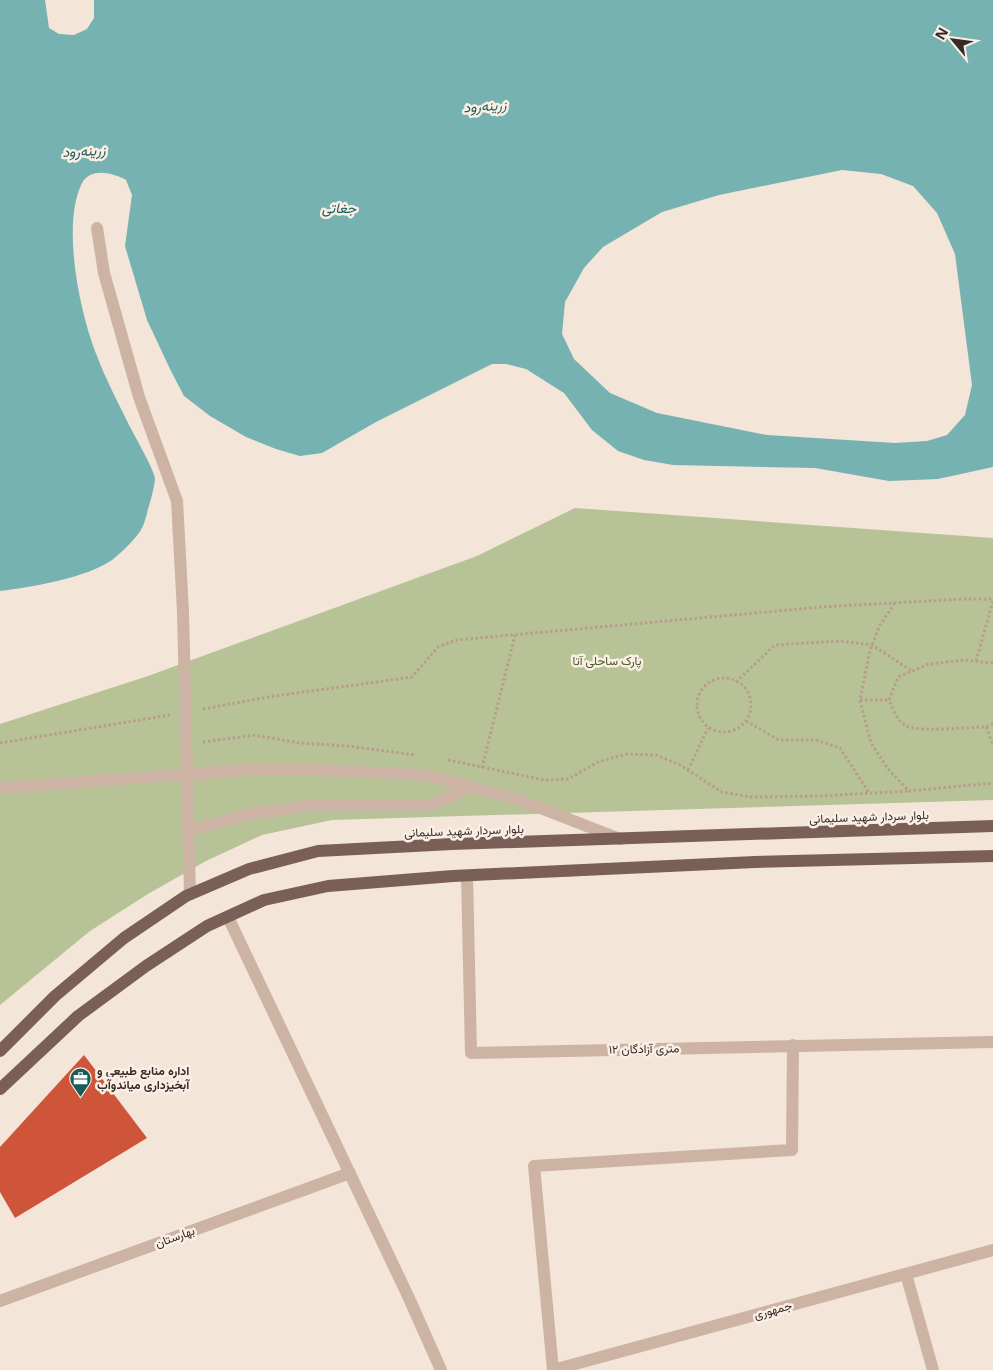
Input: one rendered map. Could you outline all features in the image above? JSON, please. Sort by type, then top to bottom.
[{"type":"main road","name":"بلوار سردار شهید سلیمانی","points":[[0,1051],[55,996],[101,957],[124,938],[190,894],[249,869],[318,850],[993,826]]},
{"type":"main road","points":[[0,1089],[78,1016],[146,966],[207,926],[264,900],[328,886],[467,876],[755,862],[993,856]]},
{"type":"street","points":[[97,228],[104,273],[139,397],[177,501],[184,612],[190,894]]},
{"type":"street","points":[[0,788],[245,770],[317,770],[426,775],[517,799],[620,839]]},
{"type":"street","points":[[189,830],[252,814],[308,806],[428,806],[471,787]]},
{"type":"street","name":"۱۲ متری آزادگان","points":[[467,876],[471,1053],[993,1042]]},
{"type":"street","points":[[228,917],[408,1296],[441,1370]]},
{"type":"street","points":[[553,1370],[534,1166],[792,1150],[793,1045]]},
{"type":"street","name":"بهارستان","points":[[0,1301],[350,1173]]},
{"type":"street","name":"جمهوری","points":[[553,1370],[993,1250]]},
{"type":"street","points":[[906,1274],[933,1370]]},
{"type":"path","points":[[0,743],[268,697],[412,677],[438,647],[456,640],[821,607],[963,599],[993,600],[976,661]]},
{"type":"path","points":[[895,603],[880,625],[872,646],[860,700],[871,744],[888,769],[909,791]]},
{"type":"path","points":[[482,766],[515,635]]},
{"type":"path","points":[[736,682],[775,645],[841,641],[872,646],[913,671]]},
{"type":"path","points":[[993,663],[964,660],[929,664],[898,677],[889,700],[896,716],[907,727],[932,729],[986,727],[993,724]]},
{"type":"path","points":[[718,679],[736,682],[748,694],[750,703],[746,721],[740,727],[724,732],[708,727],[702,722],[698,714],[698,697],[709,683],[718,679]]},
{"type":"path","points":[[860,700],[889,700]]},
{"type":"path","points":[[746,721],[778,740],[816,740],[840,748],[869,793]]},
{"type":"path","points":[[688,770],[708,727]]},
{"type":"path","points":[[986,727],[993,745]]},
{"type":"path","points":[[187,744],[254,735],[300,744],[348,746],[420,755]]},
{"type":"path","points":[[447,760],[545,780],[568,779],[598,762],[627,754],[656,755],[680,765],[722,792],[750,797],[909,791],[993,783]]},
{"type":"green space","name":"پارک ساحلی آتا","points":[[575,508],[993,538],[993,800],[332,820],[262,835],[206,861],[148,894],[90,931],[0,1005],[0,724],[148,676],[477,556]]},
{"type":"water","name":"جغاتی","points":[[0,0],[45,0],[49,28],[59,34],[74,35],[87,29],[94,18],[94,0],[993,0],[993,467],[938,479],[889,481],[815,468],[673,465],[644,460],[618,451],[592,430],[564,393],[526,369],[506,364],[492,364],[376,422],[322,453],[300,456],[276,449],[246,437],[210,416],[184,396],[147,320],[125,246],[132,195],[126,180],[115,175],[96,173],[86,178],[82,183],[76,201],[73,222],[75,270],[79,294],[91,338],[101,365],[154,475],[152,494],[141,530],[130,544],[112,560],[74,577],[0,591]],"holes":[[[842,170],[881,174],[913,186],[937,213],[955,254],[972,385],[965,415],[947,435],[927,441],[895,443],[767,435],[657,413],[610,393],[574,359],[562,334],[565,302],[584,268],[603,247],[662,212],[719,195]]]},
{"type":"building","name":"اداره منابع طبیعی و آبخیزداری میاندوآب","points":[[84,1055],[147,1138],[15,1218],[0,1192],[0,1147]]},
{"type":"place","name":"اداره منابع طبیعی و آبخیزداری میاندوآب","points":[[81,1097]]},
{"type":"water label","name":"زرینه‌رود","points":[[485,106]]},
{"type":"water label","name":"زرینه‌رود","points":[[84,151]]}]
